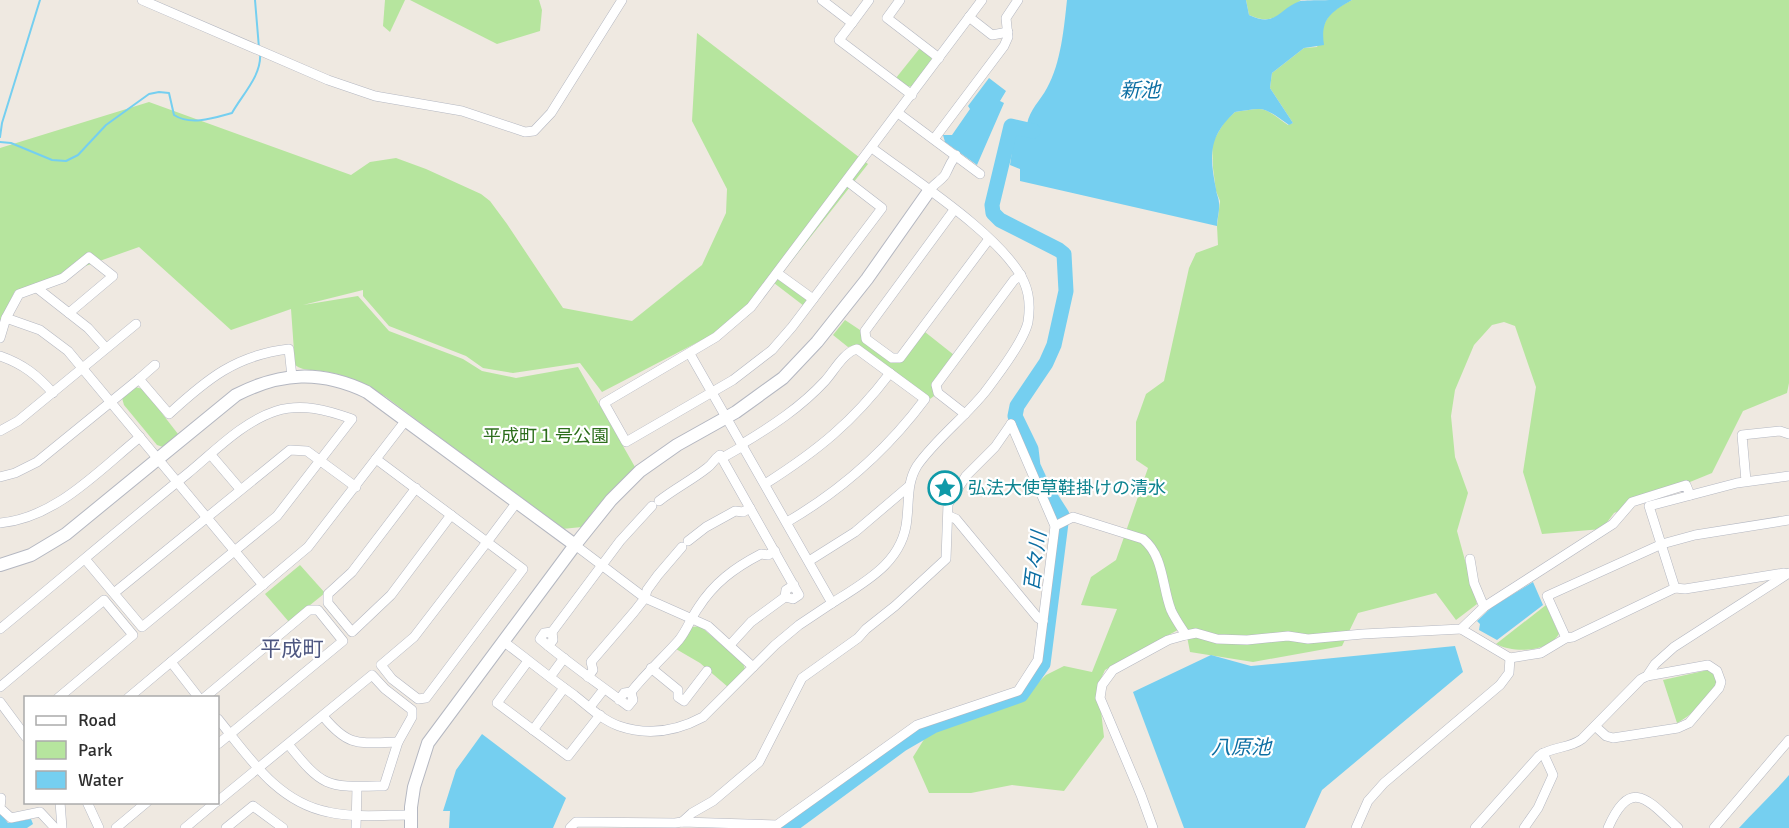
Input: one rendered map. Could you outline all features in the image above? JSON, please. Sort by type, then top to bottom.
[{"type":"street","points":[[147,1],[328,80],[375,96],[462,111],[525,132],[534,131],[551,113],[622,0]]},
{"type":"street","points":[[822,0],[852,23]]},
{"type":"street","points":[[869,0],[840,40],[912,95]]},
{"type":"street","points":[[900,0],[886,18],[939,58]]},
{"type":"street","points":[[847,181],[882,208],[772,350],[733,381],[626,442],[604,404],[690,354],[716,337],[742,315],[777,273],[982,0]]},
{"type":"street","points":[[934,139],[1004,46],[1008,32],[1006,18],[1018,0]]},
{"type":"street","points":[[969,17],[993,35],[1008,32]]},
{"type":"street","points":[[898,113],[980,174]]},
{"type":"street","points":[[504,642],[600,715],[619,726],[646,732],[667,730],[690,724],[704,717],[775,645],[799,625],[876,576],[893,556],[907,527],[908,487],[914,472],[921,461],[986,391],[1026,328],[1029,300],[1025,284],[1015,266],[988,239],[954,210],[872,148]]},
{"type":"street","points":[[219,720],[280,792],[303,805],[328,813],[411,822],[414,788],[429,743],[575,545],[611,500],[639,471],[677,445],[728,417],[768,391],[806,356],[867,279],[936,180],[942,178],[947,172],[947,166],[956,155]]},
{"type":"street","points":[[954,210],[865,331],[866,339],[892,358],[900,358],[988,239]]},
{"type":"street","points":[[0,338],[6,318],[20,294],[63,278],[89,257],[113,276],[69,313]]},
{"type":"street","points":[[777,273],[813,299]]},
{"type":"street","points":[[965,414],[938,393],[936,385],[1020,275]]},
{"type":"street","points":[[37,288],[88,328],[106,348]]},
{"type":"street","points":[[6,318],[36,328],[68,351],[263,585]]},
{"type":"street","points":[[0,431],[12,426],[136,324]]},
{"type":"street","points":[[139,379],[169,414],[215,375],[256,355],[289,349],[292,377]]},
{"type":"street","points":[[724,461],[801,404],[850,351],[857,349],[925,399],[899,432],[861,471],[825,498],[787,522]]},
{"type":"street","points":[[690,354],[728,417],[832,603]]},
{"type":"street","points":[[0,356],[31,370],[53,393]]},
{"type":"street","points":[[0,477],[15,473],[37,462],[155,365]]},
{"type":"street","points":[[765,483],[799,463],[827,441],[867,402],[890,373]]},
{"type":"street","points":[[0,566],[31,555],[57,541],[236,395],[259,384],[292,377],[323,378],[348,384],[367,392],[645,598],[708,626],[753,667]]},
{"type":"street","points":[[0,629],[251,422],[285,408],[311,408],[352,418],[277,516],[142,627],[85,559]]},
{"type":"street","points":[[130,696],[308,548],[406,420]]},
{"type":"street","points":[[570,828],[576,822],[675,823],[682,825],[778,826],[917,725],[1018,692],[1038,660],[1055,526],[1011,424],[995,447],[966,476],[948,504],[946,559],[858,638],[802,678],[759,762],[713,801],[692,813],[682,825]]},
{"type":"street","points":[[1746,482],[1742,435],[1780,431],[1789,434]]},
{"type":"street","points":[[0,523],[25,517],[55,504],[75,491],[140,437]]},
{"type":"street","points":[[114,593],[290,450],[304,450],[356,487]]},
{"type":"street","points":[[211,455],[240,489]]},
{"type":"street","points":[[730,645],[752,622],[785,597],[793,599],[800,595],[773,547],[748,504],[724,461],[720,455],[713,460],[710,467],[677,487],[630,529],[552,632],[544,633],[540,639],[619,700],[624,693],[631,692],[680,638],[717,582],[729,572],[760,554],[768,555],[773,547]]},
{"type":"street","points":[[376,459],[416,488],[451,515],[487,542],[523,569],[426,698],[418,699],[392,679],[381,665],[406,645],[421,629],[487,542],[517,502]]},
{"type":"street","points":[[1675,588],[1649,506],[1746,482],[1789,476]]},
{"type":"street","points":[[1461,628],[1484,607],[1613,524],[1632,502],[1686,485],[1690,495]]},
{"type":"street","points":[[809,561],[872,519],[908,487]]},
{"type":"street","points":[[416,488],[361,561],[328,594],[328,603],[352,632],[391,595],[451,515]]},
{"type":"street","points":[[579,670],[585,663],[591,662],[645,598],[647,590],[657,575],[685,544],[706,527],[735,511],[743,513],[748,504]]},
{"type":"street","points":[[949,516],[956,519],[1038,618],[1043,621]]},
{"type":"street","points":[[1055,526],[1072,517],[1143,540],[1150,545],[1164,578],[1171,610],[1186,635]]},
{"type":"street","points":[[1566,638],[1546,596],[1662,544],[1695,535],[1789,520]]},
{"type":"street","points":[[1470,559],[1474,584],[1484,607]]},
{"type":"street","points":[[1153,828],[1142,795],[1100,698],[1102,685],[1113,670],[1165,642],[1196,633],[1217,639],[1239,640],[1288,636],[1308,639],[1461,628],[1510,658],[1541,653],[1566,638],[1573,637],[1675,588],[1685,589],[1789,573]]},
{"type":"street","points":[[1647,676],[1655,664],[1674,647],[1789,573]]},
{"type":"street","points":[[0,687],[104,600],[133,635],[60,696]]},
{"type":"street","points":[[203,696],[309,610],[318,610],[343,641],[219,743]]},
{"type":"street","points":[[550,677],[564,658]]},
{"type":"street","points":[[1356,828],[1368,801],[1384,783],[1506,678],[1510,668],[1510,658]]},
{"type":"street","points":[[528,661],[497,704],[568,756],[600,715]]},
{"type":"street","points":[[171,662],[199,696]]},
{"type":"street","points":[[588,677],[593,670],[591,662]]},
{"type":"street","points":[[1475,828],[1543,753],[1575,744],[1641,679],[1708,665],[1717,671],[1721,682],[1719,688],[1695,717],[1678,728],[1613,738],[1606,736],[1595,726]]},
{"type":"street","points":[[651,668],[678,690],[678,697],[684,701],[707,671]]},
{"type":"street","points":[[219,800],[372,675],[380,686],[412,710],[412,717],[398,742],[384,786],[335,786],[311,772],[288,744]]},
{"type":"street","points":[[533,730],[564,688]]},
{"type":"street","points":[[590,707],[604,689]]},
{"type":"street","points":[[0,702],[24,730]]},
{"type":"street","points":[[323,716],[339,734],[353,742],[398,742]]},
{"type":"street","points":[[1714,828],[1789,740]]},
{"type":"street","points":[[1524,828],[1538,808],[1553,775],[1543,753]]},
{"type":"street","points":[[356,828],[357,787]]},
{"type":"street","points":[[1,798],[0,808],[11,818],[40,812],[55,828]]},
{"type":"street","points":[[1608,828],[1619,805],[1638,798],[1649,801],[1678,828]]},
{"type":"street","points":[[60,804],[62,828]]},
{"type":"street","points":[[88,804],[99,828]]},
{"type":"street","points":[[116,828],[145,804]]},
{"type":"street","points":[[192,826],[215,804]]},
{"type":"street","points":[[226,828],[253,806],[283,828]]},
{"type":"green space","points":[[385,0],[405,0],[390,32],[383,26]]},
{"type":"green space","points":[[410,0],[539,0],[542,10],[540,31],[497,44]]},
{"type":"green space","points":[[1246,0],[1301,0],[1283,13],[1271,19],[1265,19],[1249,15]]},
{"type":"green space","points":[[1352,0],[1789,0],[1789,383],[1787,393],[1743,411],[1712,473],[1614,513],[1602,529],[1542,534],[1523,472],[1536,387],[1515,326],[1504,322],[1492,325],[1474,345],[1455,390],[1451,416],[1455,457],[1468,493],[1457,531],[1477,604],[1456,620],[1436,593],[1358,613],[1342,646],[1253,662],[1190,652],[1185,626],[1105,670],[1098,685],[1104,737],[1064,791],[1012,785],[971,793],[929,793],[913,757],[928,733],[949,715],[1021,699],[1046,675],[1064,666],[1092,672],[1117,609],[1081,605],[1091,577],[1116,560],[1148,468],[1136,460],[1136,422],[1146,394],[1164,381],[1189,268],[1196,253],[1218,245],[1217,226],[1220,201],[1216,191],[1212,143],[1225,121],[1235,112],[1263,109],[1288,125],[1293,123],[1270,88],[1272,73],[1304,48],[1317,47],[1329,16]]},
{"type":"green space","name":"平成町１号公園","points":[[697,33],[868,164],[779,277],[809,300],[804,306],[774,283],[748,316],[602,392],[580,363],[513,373],[483,368],[466,356],[389,326],[363,296],[363,290],[303,305],[358,296],[389,331],[463,359],[482,371],[516,378],[578,367],[635,467],[594,510],[582,527],[562,529],[386,397],[372,389],[344,376],[302,369],[295,365],[291,309],[231,330],[139,247],[15,291],[0,321],[0,148],[149,102],[351,175],[370,162],[396,158],[426,169],[481,194],[490,201],[563,308],[632,321],[702,265],[726,213],[727,189],[692,121]]},
{"type":"green space","points":[[920,48],[931,57],[932,62],[913,87],[907,86],[896,78]]},
{"type":"green space","points":[[845,320],[860,330],[862,341],[892,363],[903,361],[925,332],[954,355],[932,384],[934,396],[930,399],[858,345],[848,347],[833,335]]},
{"type":"green space","points":[[135,387],[143,389],[178,434],[163,447],[157,445],[124,405],[122,398]]},
{"type":"green space","points":[[300,565],[325,593],[289,622],[265,594]]},
{"type":"green space","points":[[1546,605],[1559,634],[1554,640],[1547,645],[1530,650],[1511,649],[1496,644]]},
{"type":"green space","points":[[700,626],[743,663],[745,669],[728,687],[700,663],[676,649],[692,627]]},
{"type":"green space","points":[[1708,670],[1717,680],[1711,693],[1695,710],[1677,723],[1663,680]]},
{"type":"water","name":"新池","points":[[1067,0],[1246,0],[1249,15],[1266,19],[1277,16],[1300,1],[1352,0],[1338,8],[1329,17],[1324,29],[1324,45],[1304,48],[1272,73],[1270,88],[1293,123],[1289,125],[1267,111],[1253,109],[1235,112],[1220,129],[1212,156],[1216,192],[1219,199],[1217,226],[1020,181],[1020,169],[1010,165],[1016,123],[1027,124],[1030,114],[1052,78],[1061,45]]},
{"type":"water","points":[[989,78],[1006,91],[1000,101],[1004,103],[977,165],[945,142],[943,135],[952,135],[970,109],[968,106]]},
{"type":"water","points":[[1533,582],[1543,605],[1497,640],[1479,630],[1480,624],[1477,621],[1492,607]]},
{"type":"water","name":"八原池","points":[[1455,646],[1463,672],[1322,790],[1305,828],[1184,828],[1133,692],[1211,655],[1251,666]]},
{"type":"water","points":[[482,734],[566,798],[553,828],[449,828],[450,811],[443,811],[456,770]]},
{"type":"water","points":[[1789,775],[1789,828],[1739,828],[1777,789]]},
{"type":"water","points":[[0,813],[8,823],[31,819],[33,824],[27,828],[0,828]]},
{"type":"waterway","points":[[0,137],[2,123],[40,0]]},
{"type":"waterway","points":[[255,0],[259,48]]},
{"type":"waterway","points":[[0,142],[11,143],[52,160],[66,161],[78,155],[106,125],[149,94],[159,92],[169,93],[174,115],[181,118],[195,121],[232,113],[255,77],[260,54]]},
{"type":"waterway","name":"百々川","points":[[788,828],[902,744],[933,726],[1021,695],[1043,664],[1062,515],[1039,479],[1033,466],[1031,449],[1015,416],[1017,406],[1046,363],[1054,345],[1066,291],[1064,254],[1000,220],[993,213],[992,205],[1011,126],[1033,131]]},
{"type":"place","name":"弘法大使草鞋掛けの清水","points":[[945,488]]},
{"type":"district","name":"平成町","points":[[292,649]]}]
